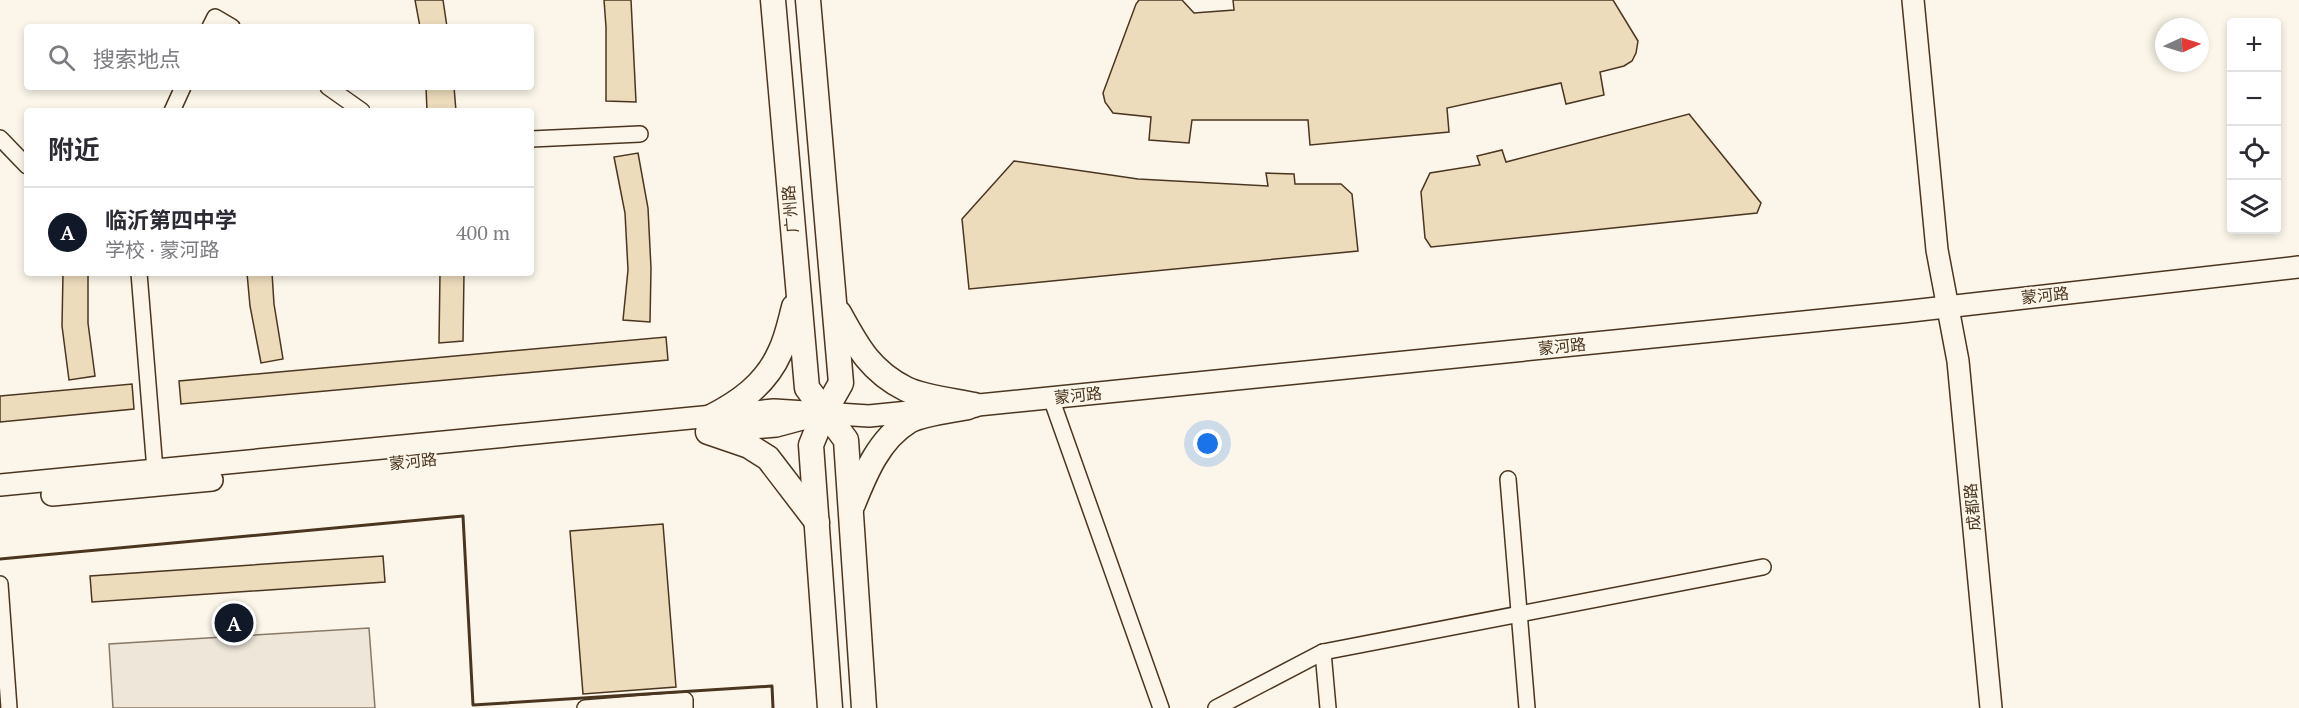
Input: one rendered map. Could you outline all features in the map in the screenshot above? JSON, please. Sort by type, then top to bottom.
[{"type":"main road","name":"广州路","points":[[773,0],[807,388],[846,440],[864,708]]},
{"type":"main road","points":[[808,0],[841,383],[824,413],[811,445],[830,708]]},
{"type":"main road","points":[[798,296],[780,353],[762,382],[709,425],[768,458],[817,522]]},
{"type":"main road","points":[[834,302],[857,347],[876,370],[907,390],[974,405]]},
{"type":"main road","points":[[851,510],[867,470],[884,444],[910,420],[974,405]]},
{"type":"street","name":"成都路","points":[[1913,0],[1937,250],[1958,361],[1991,708]]},
{"type":"street","name":"成都路","points":[[1925,0],[1951,251],[1946,361],[1980,708]]},
{"type":"street","points":[[212,24],[215,17],[227,24]]},
{"type":"street","points":[[173,108],[182,90]]},
{"type":"street","points":[[332,90],[358,108]]},
{"type":"street","points":[[534,139],[640,134]]},
{"type":"street","points":[[1,139],[24,163]]},
{"type":"street","name":"蒙河路","points":[[0,485],[154,470],[709,425],[776,426],[824,413],[869,416],[1051,398],[1948,306],[2299,267]]},
{"type":"street","points":[[139,276],[154,470]]},
{"type":"street","points":[[1051,398],[1161,708]]},
{"type":"street","name":"蒙河路","points":[[0,500],[709,425]]},
{"type":"street","points":[[1508,479],[1527,708]]},
{"type":"street","points":[[1216,708],[1323,652],[1763,567]]},
{"type":"street","points":[[0,584],[9,708]]},
{"type":"street","points":[[1323,652],[1328,708]]},
{"type":"street","points":[[585,708],[685,700],[686,708]]},
{"type":"shaded area","points":[[369,628],[375,708],[113,708],[109,644]]},
{"type":"building","points":[[415,0],[443,0],[447,24],[419,24]]},
{"type":"building","points":[[604,0],[631,0],[636,102],[606,101]]},
{"type":"building","points":[[1139,0],[1182,0],[1194,13],[1234,10],[1233,0],[1613,0],[1638,41],[1632,61],[1624,66],[1600,72],[1604,95],[1566,104],[1561,83],[1447,108],[1449,132],[1310,145],[1308,120],[1192,120],[1189,143],[1149,140],[1151,117],[1113,113],[1105,102],[1103,93]]},
{"type":"building","points":[[426,90],[454,90],[456,108],[427,108]]},
{"type":"building","points":[[1689,114],[1761,203],[1757,213],[1431,247],[1425,238],[1421,192],[1430,173],[1480,165],[1477,156],[1502,150],[1506,162]]},
{"type":"building","points":[[638,153],[648,208],[651,268],[650,322],[623,320],[628,270],[625,213],[614,157]]},
{"type":"building","points":[[1014,161],[1138,179],[1268,186],[1266,173],[1294,174],[1295,184],[1341,184],[1352,194],[1358,251],[969,289],[962,219]]},
{"type":"building","points":[[63,276],[88,276],[88,323],[95,376],[69,380],[62,326]]},
{"type":"building","points":[[247,276],[272,276],[274,304],[283,359],[261,363],[250,306]]},
{"type":"building","points":[[440,276],[464,276],[463,341],[439,343]]},
{"type":"building","points":[[666,337],[668,360],[181,404],[179,381]]},
{"type":"building","points":[[132,384],[134,409],[0,422],[0,396]]},
{"type":"building","points":[[663,524],[676,687],[583,694],[570,531]]},
{"type":"building","points":[[383,556],[385,582],[92,602],[90,576]]},
{"type":"wall","points":[[0,559],[463,516],[473,705],[772,686],[773,708]]},
{"type":"place","name":"临沂第四中学","points":[[234,623]]}]
